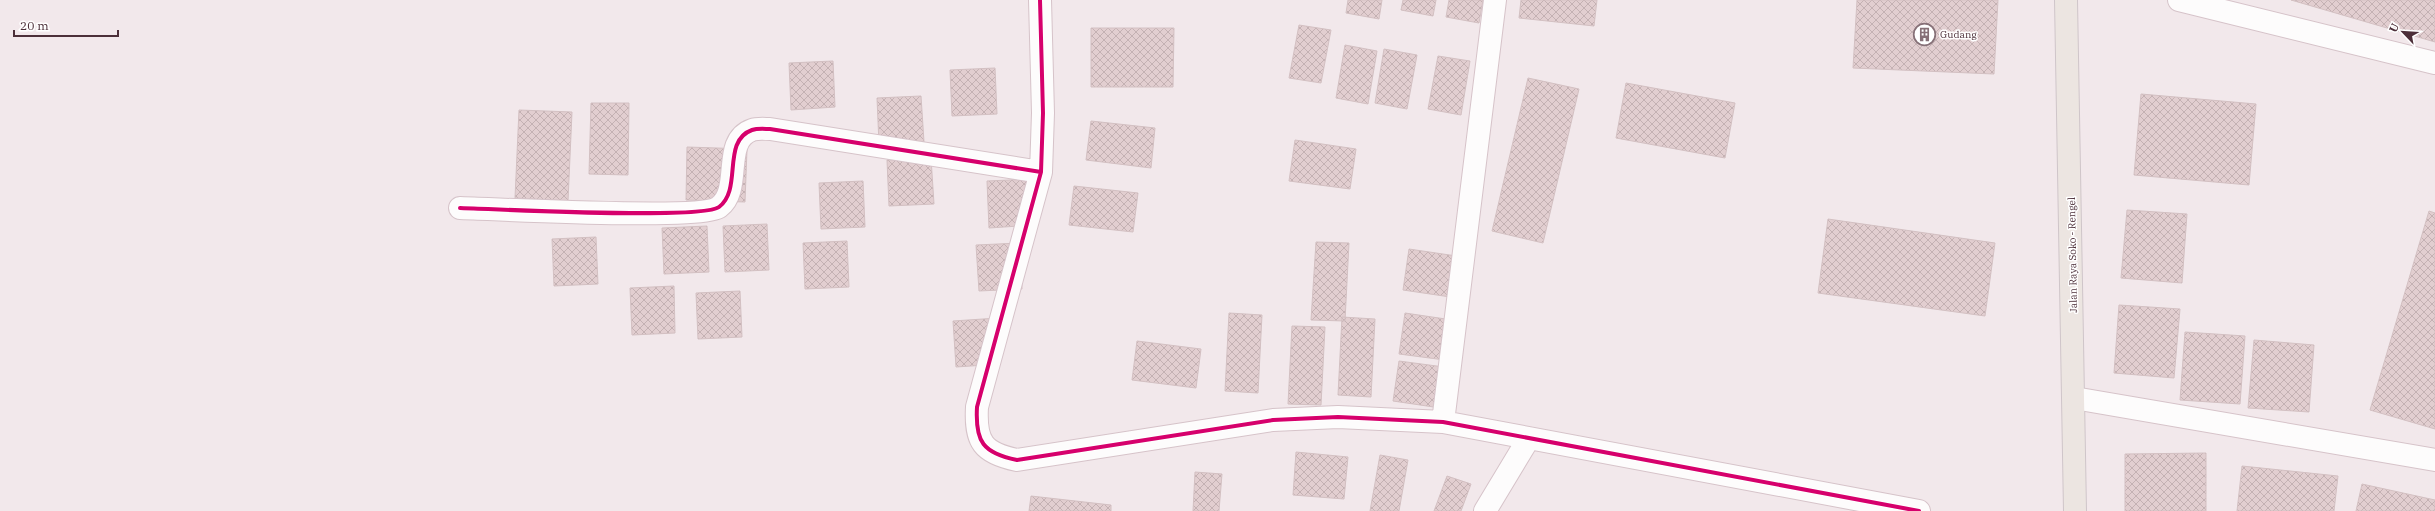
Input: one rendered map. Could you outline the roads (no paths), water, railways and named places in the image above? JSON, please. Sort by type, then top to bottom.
[{"type":"main road","name":"Jalan Raya Soko - Rengel","points":[[2066,0],[2075,511]]},
{"type":"street","points":[[1040,0],[1042,113],[1041,172],[977,407],[976,426],[980,438],[996,456],[1017,460],[1273,420],[1338,417],[1443,422],[1919,511]]},
{"type":"street","points":[[1443,422],[1495,0]]},
{"type":"street","points":[[2179,0],[2435,63]]},
{"type":"street","points":[[460,208],[589,212],[701,212],[719,207],[731,190],[735,151],[741,138],[752,130],[770,129],[1041,172]]},
{"type":"street","points":[[2074,398],[2435,460]]},
{"type":"street","points":[[1485,511],[1529,438]]},
{"type":"place","name":"Gudang","points":[[1925,34]]}]
